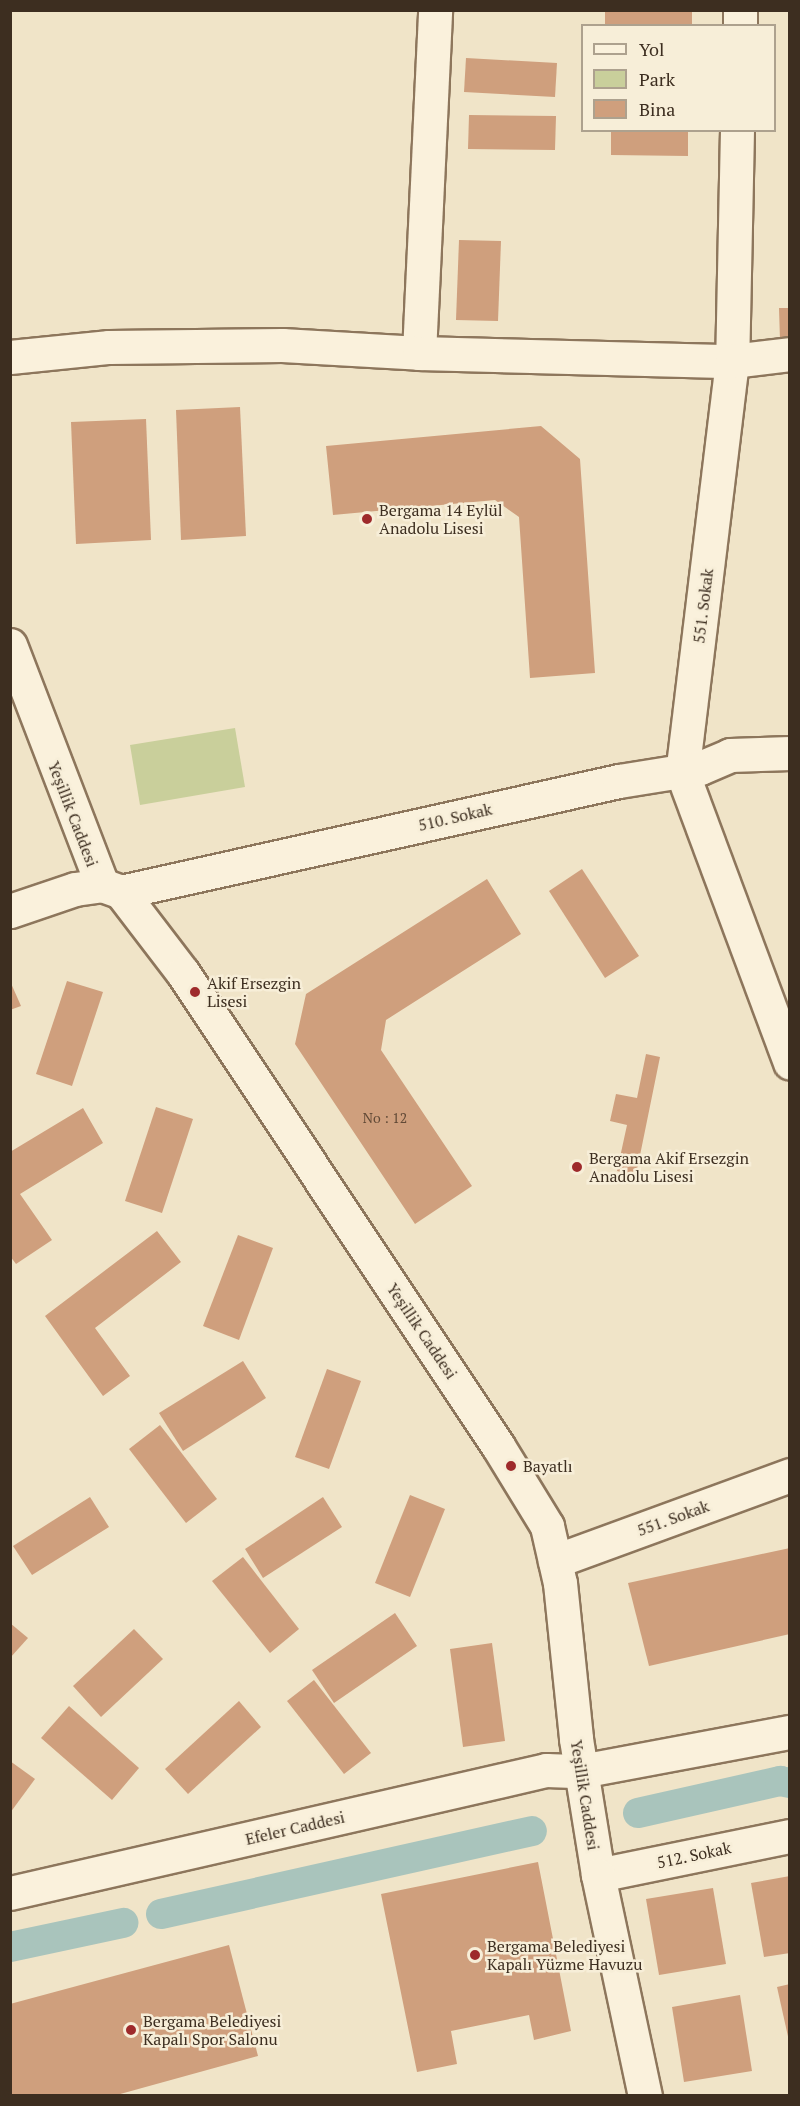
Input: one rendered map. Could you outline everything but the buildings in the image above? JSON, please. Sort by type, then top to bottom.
[{"type":"street","points":[[419,353],[435,10]]},
{"type":"street","name":"551. Sokak","points":[[737,132],[732,361],[682,772],[789,1063]]},
{"type":"street","points":[[10,357],[109,347],[282,345],[419,353],[732,361],[789,354]]},
{"type":"street","name":"Yeşillik Caddesi","points":[[10,645],[112,888],[183,973],[498,1446],[547,1526],[555,1561],[581,1771],[598,1875],[645,2096]]},
{"type":"street","name":"510. Sokak","points":[[10,911],[75,889],[112,888],[619,781],[682,772],[745,752],[789,753]]},
{"type":"street","name":"551. Sokak","points":[[555,1561],[789,1475]]},
{"type":"street","name":"Efeler Caddesi","points":[[10,1893],[546,1770],[581,1771],[789,1732]]},
{"type":"street","name":"512. Sokak","points":[[598,1875],[789,1836]]},
{"type":"green space","points":[[235,728],[245,787],[140,805],[130,745]]},
{"type":"waterway","points":[[638,1813],[780,1781],[790,1783]]},
{"type":"waterway","points":[[161,1914],[532,1831]]},
{"type":"waterway","points":[[10,1947],[123,1923]]},
{"type":"place","name":"Bergama 14 Eylül Anadolu Lisesi","points":[[367,519]]},
{"type":"place","name":"Akif Ersezgin Lisesi","points":[[195,992]]},
{"type":"place","name":"Bergama Akif Ersezgin Anadolu Lisesi","points":[[577,1167]]},
{"type":"place","name":"Bayatlı","points":[[511,1466]]},
{"type":"place","name":"Bergama Belediyesi Kapalı Yüzme Havuzu","points":[[475,1955]]},
{"type":"place","name":"Bergama Belediyesi Kapalı Spor Salonu","points":[[131,2030]]}]
